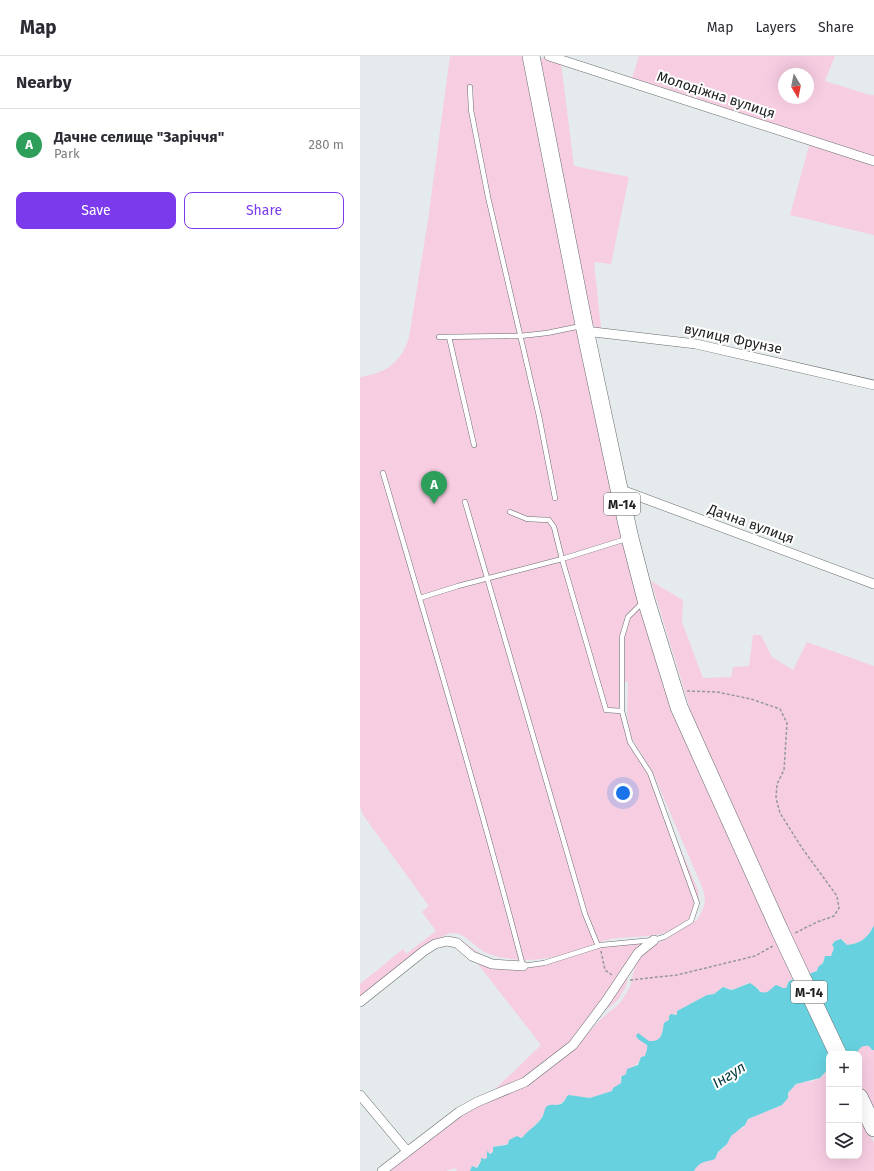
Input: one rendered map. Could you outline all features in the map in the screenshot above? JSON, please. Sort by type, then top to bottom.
[{"type":"highway","name":"М-14","points":[[531,56],[585,328],[619,489],[646,600],[679,707],[780,931],[837,1051]]},
{"type":"highway","points":[[862,1103],[874,1128]]},
{"type":"street","name":"Молодіжна вулиця","points":[[549,56],[874,161]]},
{"type":"street","name":"вулиця Фрунзе","points":[[585,328],[696,344],[874,385]]},
{"type":"street","name":"Дачна вулиця","points":[[619,489],[874,584]]},
{"type":"street","points":[[382,1171],[465,1109],[477,1102],[525,1082],[573,1045],[606,1002],[638,953],[654,940]]},
{"type":"street","points":[[360,1002],[424,951],[435,944],[447,941],[457,943],[472,956],[492,964],[523,966]]},
{"type":"street","points":[[360,1095],[407,1151]]},
{"type":"lane","points":[[470,87],[471,110],[488,197],[538,416],[555,498]]},
{"type":"lane","points":[[439,337],[520,336],[585,328]]},
{"type":"lane","points":[[449,337],[474,445]]},
{"type":"lane","points":[[383,473],[496,863],[523,966],[544,963],[598,946],[654,940],[664,937],[691,921],[697,903],[650,773],[630,742],[622,711],[622,636],[628,617],[646,600]]},
{"type":"lane","points":[[465,502],[585,914],[598,946]]},
{"type":"lane","points":[[510,512],[527,519],[549,520],[554,527],[562,560],[606,710],[622,711]]},
{"type":"lane","points":[[420,598],[562,560],[630,538]]},
{"type":"shaded area","points":[[450,56],[527,56],[617,499],[704,778],[793,980],[789,981],[786,988],[772,988],[766,993],[760,992],[758,988],[748,983],[734,989],[725,987],[721,988],[714,994],[707,995],[677,1011],[677,1015],[674,1014],[669,1016],[670,1019],[658,1040],[651,1042],[645,1039],[642,1040],[648,1047],[645,1056],[641,1057],[638,1063],[625,1075],[620,1077],[621,1083],[610,1092],[590,1098],[569,1095],[562,1103],[548,1106],[541,1119],[523,1137],[509,1140],[508,1144],[496,1146],[493,1152],[489,1153],[487,1158],[481,1160],[476,1168],[471,1168],[470,1171],[457,1171],[455,1168],[446,1171],[386,1171],[460,1114],[494,1097],[578,1044],[600,1020],[620,1003],[630,987],[636,962],[639,958],[650,947],[668,938],[698,919],[705,901],[703,889],[653,773],[631,737],[627,715],[628,682],[621,682],[622,715],[627,739],[649,775],[698,890],[699,900],[695,913],[673,930],[665,933],[652,936],[611,939],[580,951],[555,957],[538,959],[520,960],[493,955],[483,951],[464,937],[456,933],[452,933],[432,942],[360,1001],[360,984],[403,949],[406,954],[436,931],[422,912],[429,906],[363,815],[360,807],[360,377],[378,373],[391,365],[402,354],[409,337],[428,220]]},
{"type":"shaded area","points":[[639,56],[835,56],[825,81],[873,96],[874,94],[874,157],[813,137],[632,78]]},
{"type":"shaded area","points":[[542,58],[561,63],[574,166],[629,177],[611,264],[594,262],[601,328],[595,328],[592,322],[540,59]]},
{"type":"shaded area","points":[[810,142],[874,162],[874,235],[790,215]]},
{"type":"shaded area","points":[[651,581],[683,600],[682,622],[703,678],[731,677],[733,667],[749,666],[753,635],[761,635],[772,657],[793,670],[807,642],[874,666],[874,925],[870,933],[864,939],[856,943],[847,945],[841,939],[835,941],[832,945],[834,948],[831,956],[825,956],[819,968],[807,975],[694,722]]},
{"type":"shaded area","points":[[457,937],[479,953],[499,962],[529,964],[582,953],[604,944],[640,940],[648,945],[629,972],[626,986],[618,1000],[602,1013],[586,1031],[517,1083],[493,1091],[541,1045]]},
{"type":"shaded area","points":[[864,1045],[869,1046],[872,1050],[874,1050],[874,1115],[862,1090],[862,1051],[858,1051],[860,1047]]},
{"type":"shaded area","points":[[826,1072],[826,1159],[862,1159],[862,1119],[874,1143],[874,1171],[694,1171],[700,1163],[710,1161],[727,1144],[731,1136],[736,1131],[743,1128],[748,1119],[782,1104],[790,1091],[797,1084],[812,1081],[823,1076]]},
{"type":"water","name":"Інгул","points":[[874,925],[874,1050],[872,1050],[869,1046],[864,1046],[858,1051],[826,1051],[826,1071],[820,1078],[796,1084],[788,1093],[788,1098],[782,1105],[748,1119],[745,1125],[731,1136],[727,1144],[718,1152],[715,1159],[701,1163],[694,1171],[470,1171],[472,1166],[477,1168],[481,1158],[487,1158],[487,1151],[490,1154],[493,1152],[493,1147],[506,1145],[508,1144],[509,1140],[517,1136],[521,1138],[523,1137],[543,1116],[548,1105],[562,1103],[569,1095],[590,1098],[612,1091],[613,1088],[621,1083],[621,1077],[626,1074],[627,1069],[638,1065],[641,1057],[645,1056],[647,1045],[638,1039],[636,1036],[638,1033],[649,1041],[659,1039],[663,1031],[664,1023],[669,1020],[669,1016],[671,1014],[677,1015],[677,1011],[707,995],[714,994],[723,987],[731,990],[750,983],[760,992],[767,992],[776,985],[786,988],[789,981],[817,971],[818,967],[823,963],[825,956],[831,956],[834,948],[832,945],[835,941],[841,939],[847,945],[852,944],[864,939],[870,933]]},
{"type":"place","name":"Дачне селище \"Заріччя\"","points":[[434,504]]}]
